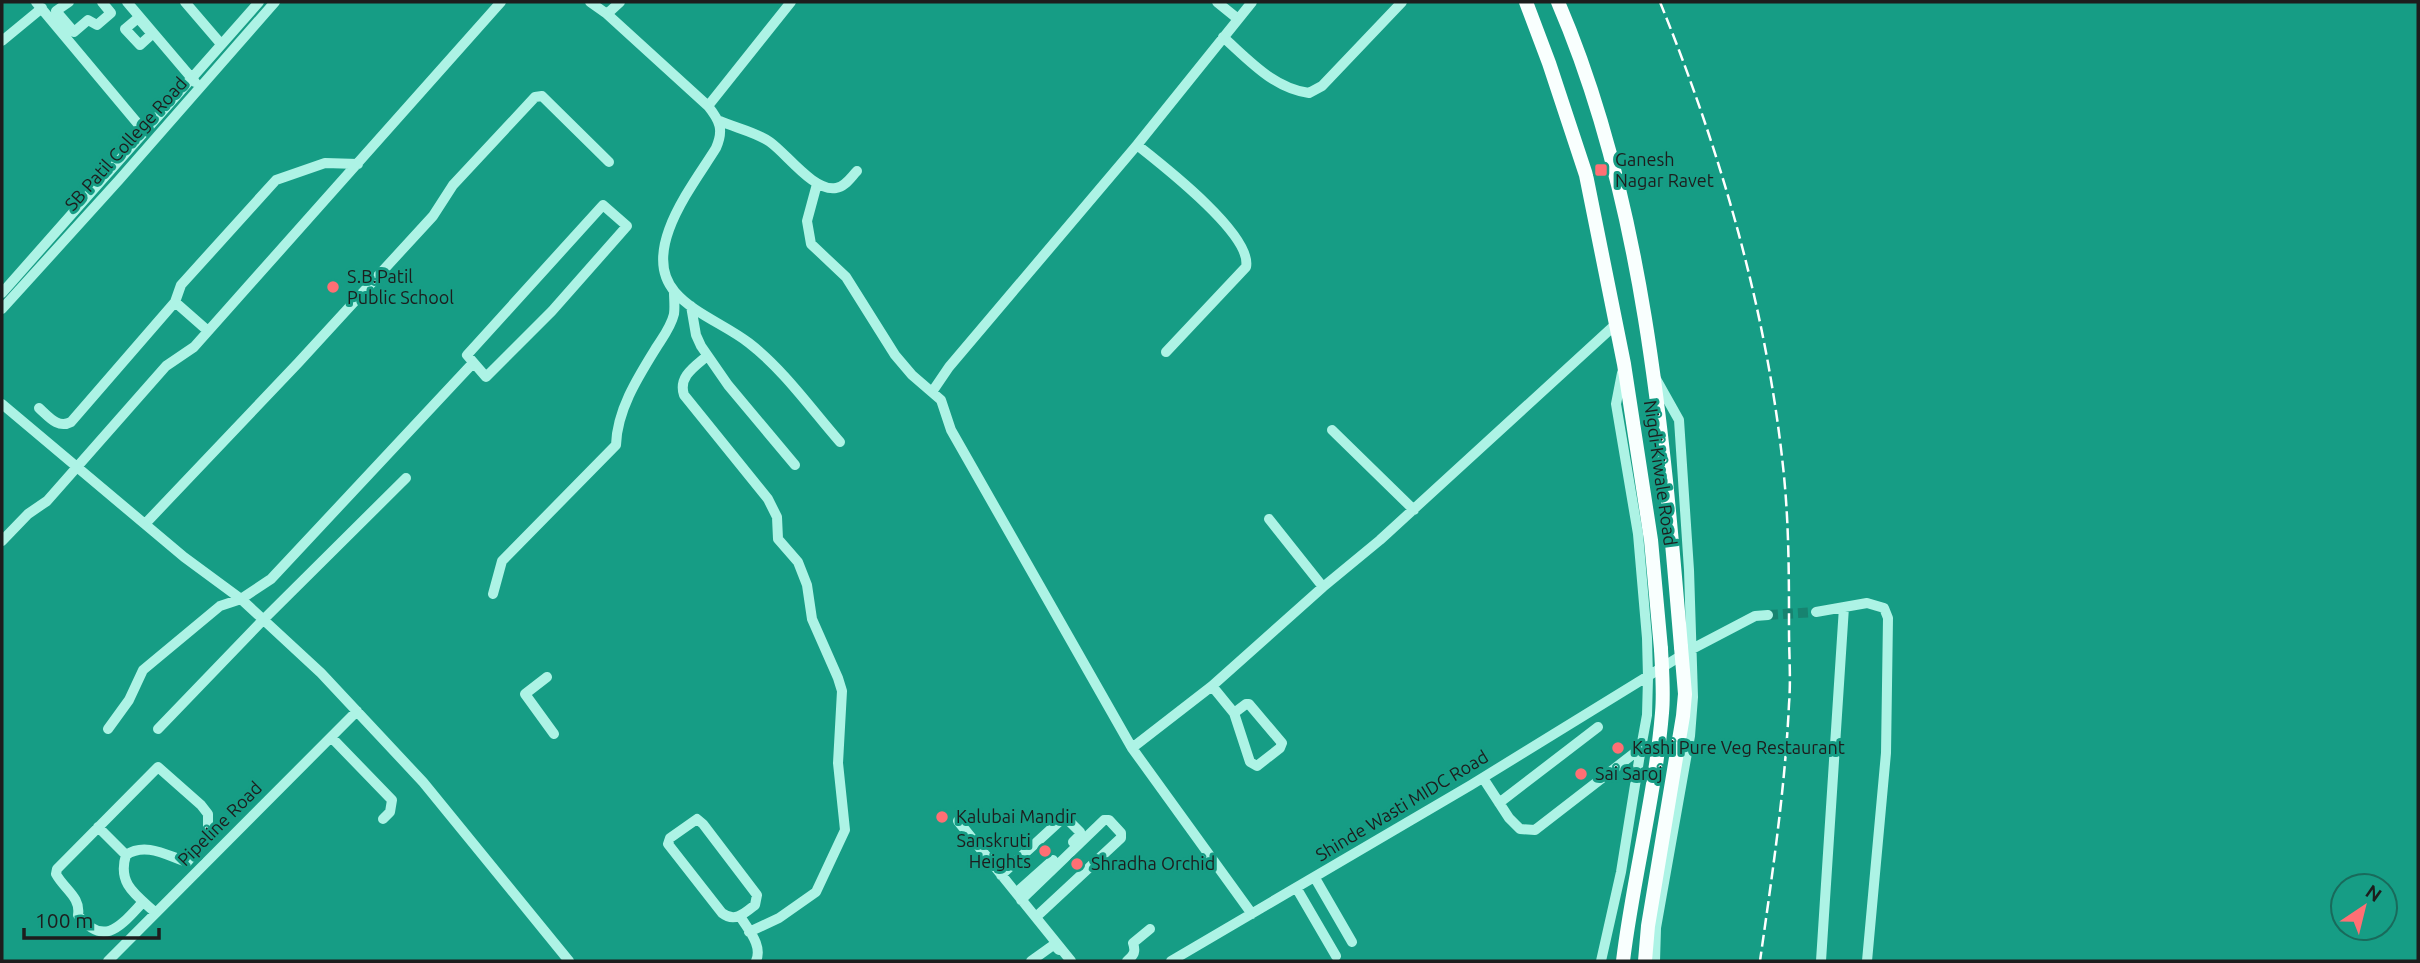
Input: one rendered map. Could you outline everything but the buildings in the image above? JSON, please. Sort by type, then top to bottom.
[{"type":"main road","name":"Nigdi-Kiwale Road","points":[[1526,2],[1586,175],[1624,364],[1651,540],[1661,649],[1662,711],[1623,961]]},
{"type":"main road","name":"Nigdi-Kiwale Road","points":[[1558,2],[1580,52],[1623,204],[1648,330],[1672,539],[1685,694],[1648,926],[1645,961]]},
{"type":"street","points":[[69,2],[56,11],[62,25],[144,131]]},
{"type":"street","points":[[2,41],[39,5],[74,32],[88,20],[97,25],[111,13],[102,2]]},
{"type":"street","points":[[127,2],[200,87]]},
{"type":"street","points":[[185,2],[221,44]]},
{"type":"street","name":"SB Patil College Road","points":[[4,287],[259,2]]},
{"type":"street","name":"SB Patil College Road","points":[[2,309],[275,2]]},
{"type":"street","points":[[2,541],[18,522],[47,501],[166,366],[194,347],[501,2]]},
{"type":"street","points":[[590,2],[607,13],[708,106],[720,121],[771,143],[817,184],[836,188],[844,185],[857,171]]},
{"type":"street","points":[[607,13],[620,2]]},
{"type":"street","points":[[708,106],[792,2]]},
{"type":"street","points":[[1217,2],[1238,19]]},
{"type":"street","points":[[932,392],[949,367],[1137,145],[1252,2]]},
{"type":"street","points":[[1223,37],[1273,81],[1285,88],[1309,93],[1322,86],[1402,2]]},
{"type":"street","points":[[145,524],[433,216],[453,185],[535,97],[542,96],[609,162]]},
{"type":"street","points":[[720,121],[722,135],[678,209],[664,244],[665,276],[674,292],[691,306],[751,345],[840,442]]},
{"type":"street","points":[[1137,145],[1189,187],[1221,220],[1234,236],[1247,261],[1246,267],[1166,352]]},
{"type":"street","points":[[39,408],[58,425],[71,422],[175,302],[181,285],[276,180],[325,163],[358,164]]},
{"type":"street","points":[[817,184],[807,220],[811,244],[846,277],[895,355],[912,375],[941,401],[951,430],[1132,748],[1252,914]]},
{"type":"street","points":[[603,205],[627,226],[552,311],[486,377],[473,363],[467,355],[603,205]]},
{"type":"street","points":[[493,594],[502,561],[616,445],[616,428],[622,410],[669,327],[674,313],[674,292]]},
{"type":"street","points":[[175,302],[208,331]]},
{"type":"street","points":[[691,306],[696,335],[707,356],[794,466]]},
{"type":"street","points":[[1132,748],[1212,686],[1414,510],[1616,324]]},
{"type":"street","points":[[707,356],[683,380],[681,387],[684,396],[768,499],[777,517],[778,539],[798,562],[807,585],[812,619],[842,691],[838,763],[845,830],[842,840],[816,892],[779,918],[749,932]]},
{"type":"street","points":[[107,729],[129,700],[143,670],[220,606],[241,599],[271,579],[473,363]]},
{"type":"street","points":[[1601,961],[1621,872],[1647,715],[1647,638],[1638,534],[1616,404],[1624,364]]},
{"type":"street","points":[[1651,372],[1679,420],[1693,697],[1690,736],[1656,928],[1655,961]]},
{"type":"street","points":[[2,404],[145,524],[241,599],[321,673],[423,782],[569,961]]},
{"type":"street","points":[[1332,430],[1414,510]]},
{"type":"street","points":[[158,729],[406,478]]},
{"type":"street","points":[[1269,519],[1323,587]]},
{"type":"street","points":[[1816,612],[1867,603],[1884,608],[1888,618],[1886,753],[1867,961]]},
{"type":"street","points":[[1821,961],[1844,607]]},
{"type":"street","name":"Shinde Wasti MIDC Road","points":[[1171,961],[1483,778],[1692,649],[1755,616],[1768,615]]},
{"type":"street","points":[[547,677],[525,694],[554,734]]},
{"type":"street","points":[[1212,686],[1234,713],[1250,762],[1257,766],[1280,748],[1282,743],[1249,704],[1234,713]]},
{"type":"street","name":"Pipeline Road","points":[[108,961],[357,711]]},
{"type":"street","points":[[1499,803],[1598,727]]},
{"type":"street","points":[[331,737],[392,800],[390,812],[383,819]]},
{"type":"street","points":[[1483,778],[1520,829],[1535,830],[1641,748]]},
{"type":"street","points":[[143,902],[113,931],[96,931],[78,915],[79,908],[75,897],[56,874],[57,869],[159,767],[208,814],[208,836],[187,862],[145,848],[135,849],[126,855],[122,867],[125,881],[156,913]]},
{"type":"street","points":[[1001,875],[1062,818],[1067,819],[1080,832],[1079,836],[1030,887]]},
{"type":"street","points":[[697,819],[703,824],[757,895],[755,905],[740,916],[731,918],[722,913],[668,845],[670,838],[694,820],[697,819]]},
{"type":"street","points":[[1019,897],[1104,820],[1109,820],[1121,833],[1121,838],[1036,918]]},
{"type":"street","points":[[958,821],[1070,961]]},
{"type":"street","points":[[99,827],[126,855]]},
{"type":"street","points":[[1012,866],[1048,907]]},
{"type":"street","points":[[1315,878],[1352,942]]},
{"type":"street","points":[[1297,889],[1336,956]]},
{"type":"street","points":[[1304,902],[1322,891]]},
{"type":"street","points":[[740,916],[758,948],[756,961]]},
{"type":"street","points":[[1127,961],[1136,950],[1133,943],[1150,929]]},
{"type":"street","points":[[1031,961],[1055,946],[1070,961]]},
{"type":"tunnel","points":[[1768,615],[1816,612]]},
{"type":"railway","points":[[1660,2],[1703,117],[1739,234],[1766,355],[1784,476],[1790,695],[1781,801],[1760,961]]},
{"type":"place","name":"Ganesh Nagar Ravet","points":[[1601,170]]},
{"type":"place","name":"S.B.Patil Public School","points":[[333,287]]},
{"type":"place","name":"Kashi Pure Veg Restaurant","points":[[1618,748]]},
{"type":"place","name":"Sai Saroj","points":[[1581,774]]},
{"type":"place","name":"Kalubai Mandir","points":[[942,817]]},
{"type":"place","name":"Sanskruti Heights","points":[[1045,851]]},
{"type":"place","name":"Shradha Orchid","points":[[1077,864]]}]
